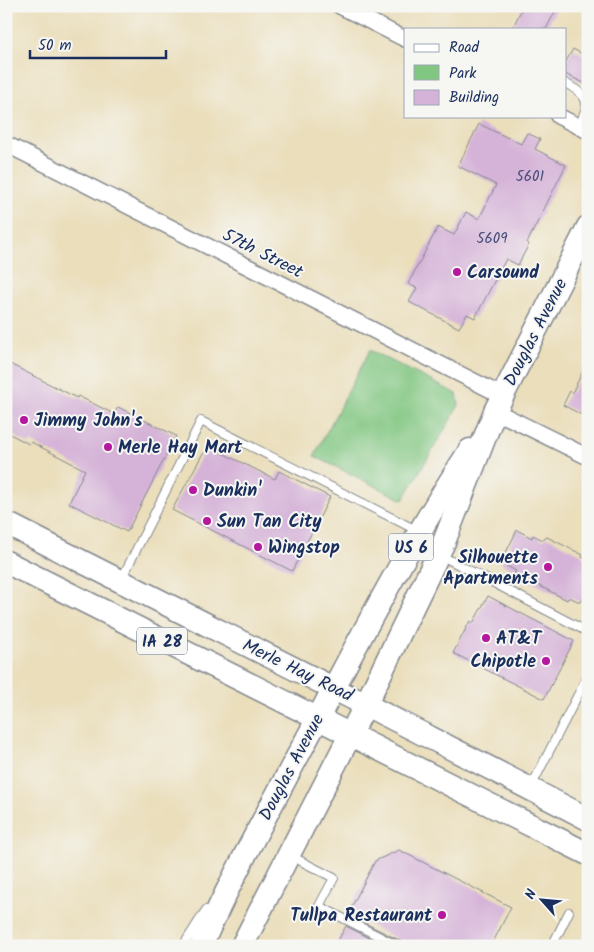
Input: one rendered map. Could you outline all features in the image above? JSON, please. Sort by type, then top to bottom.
[{"type":"main road","name":"Douglas Avenue","points":[[242,946],[366,704],[438,554],[499,404],[588,227]]},
{"type":"main road","name":"Douglas Avenue","points":[[201,946],[252,839],[333,688],[443,491],[499,404]]},
{"type":"main road","name":"Merle Hay Road","points":[[6,523],[120,582],[366,704],[588,819]]},
{"type":"main road","name":"Merle Hay Road","points":[[6,562],[317,720],[588,854]]},
{"type":"street","points":[[340,6],[404,38]]},
{"type":"street","points":[[562,118],[583,129]]},
{"type":"street","name":"57th Street","points":[[6,144],[499,404],[588,457]]},
{"type":"lane","points":[[566,84],[582,92],[586,99],[583,129]]},
{"type":"lane","points":[[120,582],[201,422],[420,532]]},
{"type":"lane","points":[[438,554],[588,632]]},
{"type":"lane","points":[[530,789],[588,675]]},
{"type":"lane","points":[[215,896],[252,839]]},
{"type":"lane","points":[[288,855],[334,878],[320,906],[398,946]]},
{"type":"lane","points":[[183,946],[210,905]]},
{"type":"lane","points":[[552,946],[569,912]]},
{"type":"green space","points":[[370,350],[457,394],[459,405],[403,500],[314,456]]},
{"type":"building","points":[[523,6],[558,6],[547,28],[512,28]]},
{"type":"building","points":[[573,49],[588,57],[588,85],[566,74],[566,61]]},
{"type":"building","points":[[479,124],[521,144],[527,133],[540,139],[535,149],[566,165],[518,265],[506,259],[475,318],[467,314],[459,328],[409,302],[417,288],[408,284],[438,227],[454,235],[466,212],[479,219],[496,185],[458,166]]},
{"type":"building","points":[[588,361],[588,404],[582,415],[563,405],[570,391],[572,393]]},
{"type":"building","name":"Merle Hay Mart","points":[[6,362],[77,398],[78,396],[114,414],[118,407],[176,436],[127,532],[69,503],[85,470],[31,442],[29,444],[6,432]]},
{"type":"building","points":[[210,447],[275,479],[279,471],[330,497],[292,571],[172,510],[202,455]]},
{"type":"building","name":"Silhouette Apartments","points":[[517,530],[532,538],[533,535],[543,540],[547,537],[583,555],[582,557],[588,560],[588,602],[582,599],[580,602],[571,598],[567,600],[514,573],[516,571],[501,563]]},
{"type":"building","points":[[488,596],[574,641],[544,699],[453,653],[470,621],[473,623]]},
{"type":"building","points":[[399,850],[511,907],[491,946],[404,946],[401,941],[351,916],[353,911],[350,910],[375,861]]},
{"type":"building","points":[[346,926],[385,946],[335,946]]},
{"type":"place","name":"Carsound","points":[[457,272]]},
{"type":"place","name":"Jimmy John's","points":[[24,420]]},
{"type":"place","name":"Merle Hay Mart","points":[[108,447]]},
{"type":"place","name":"Dunkin'","points":[[193,490]]},
{"type":"place","name":"Sun Tan City","points":[[207,521]]},
{"type":"place","name":"Wingstop","points":[[258,547]]},
{"type":"place","name":"Silhouette Apartments","points":[[548,567]]},
{"type":"place","name":"AT&T","points":[[486,638]]},
{"type":"place","name":"Chipotle","points":[[546,661]]},
{"type":"place","name":"Tullpa Restaurant","points":[[442,915]]}]
